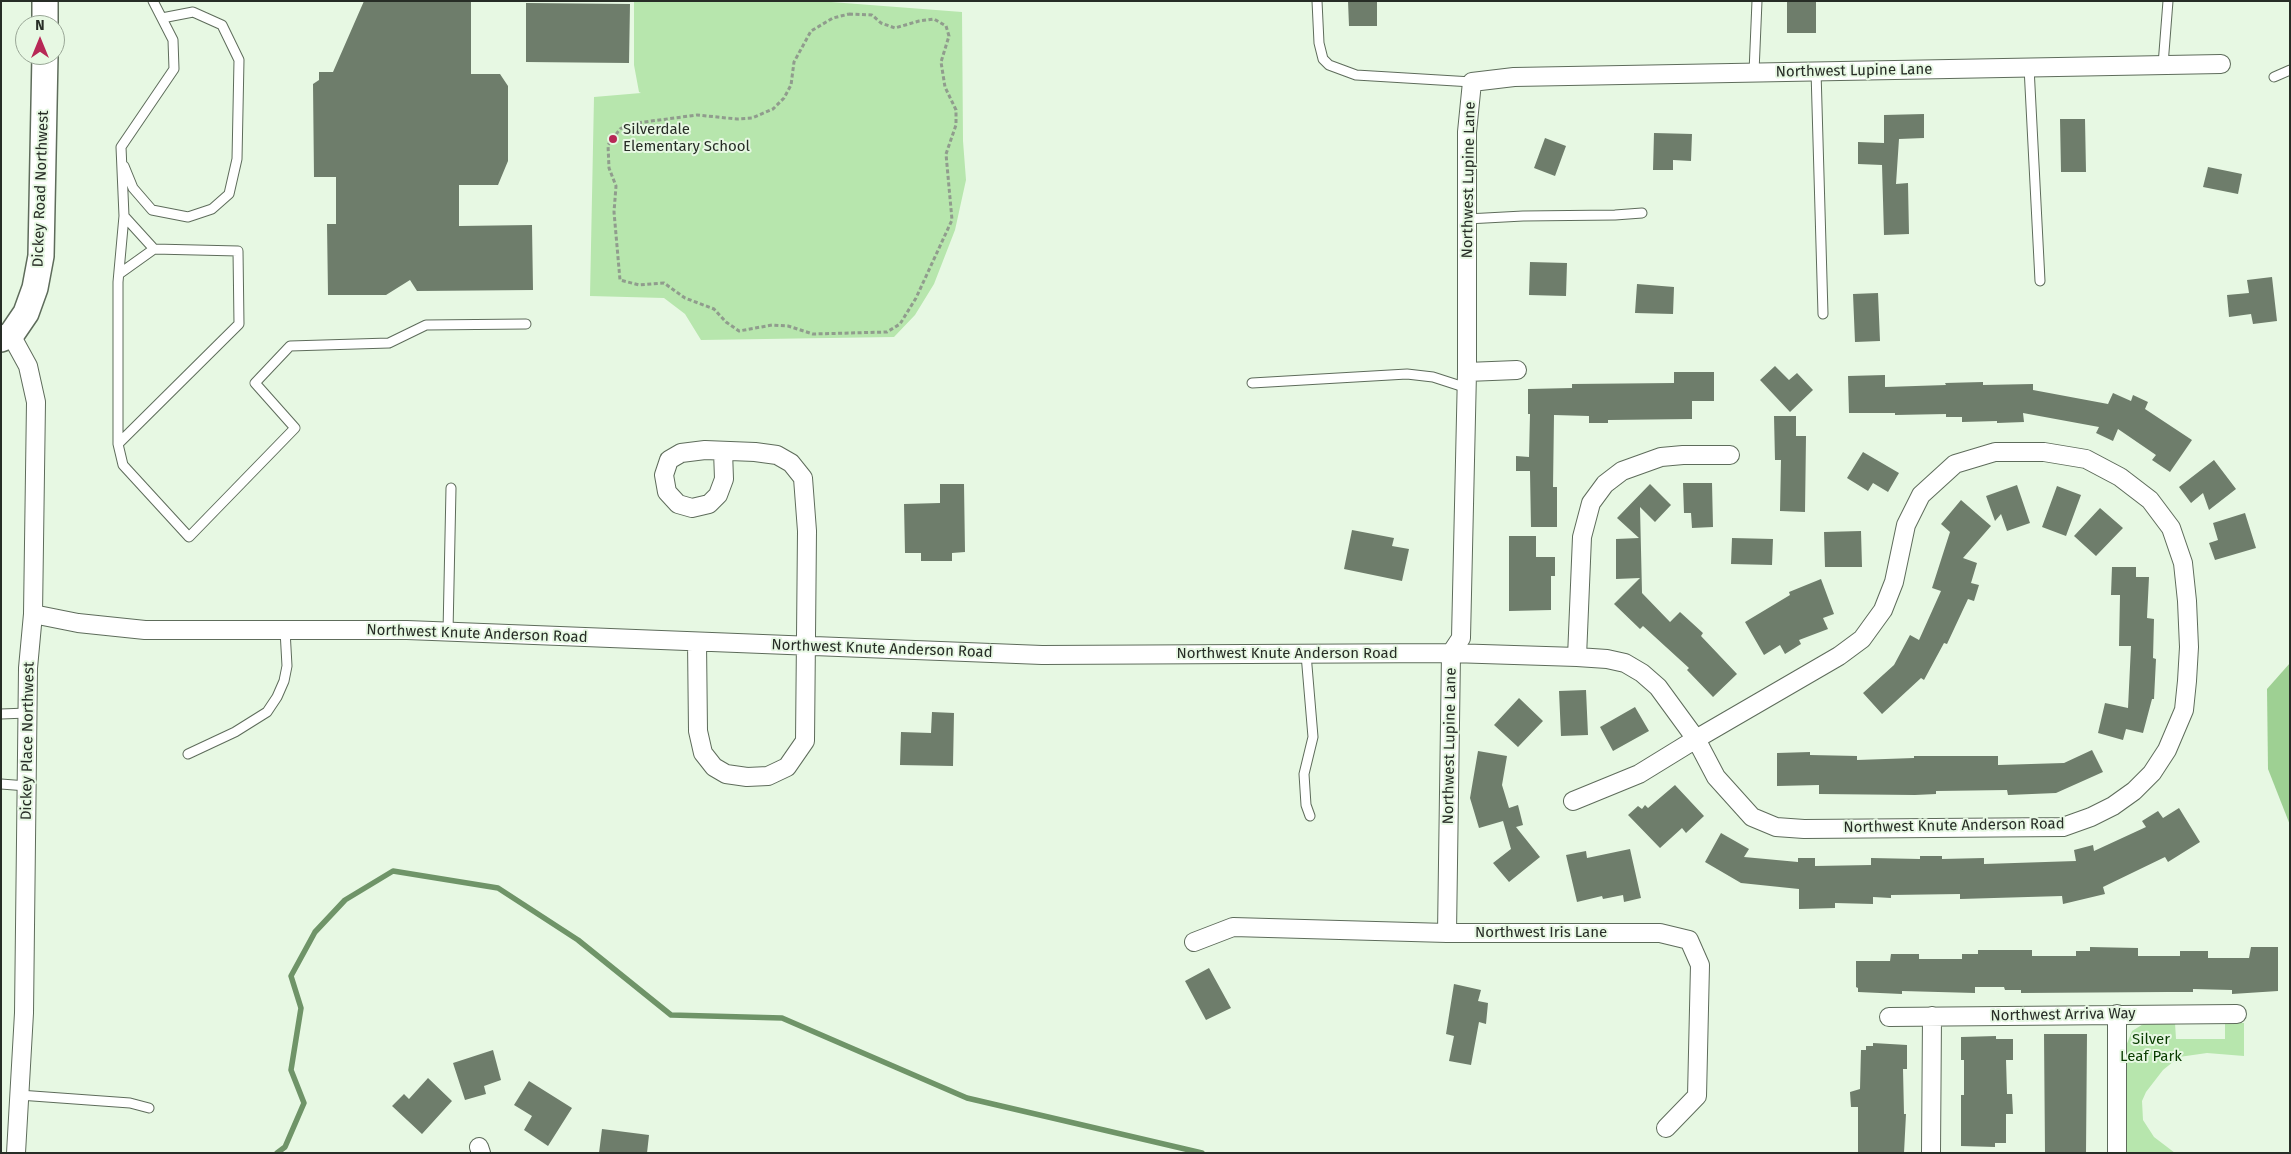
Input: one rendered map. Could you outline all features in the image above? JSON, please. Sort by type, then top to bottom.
[{"type":"street","points":[[45,15],[46,1]]},
{"type":"street","name":"Northwest Lupine Lane","points":[[1447,933],[1451,653],[1461,638],[1467,380],[1467,132],[1472,82],[1514,77],[2221,64]]},
{"type":"street","name":"Dickey Road Northwest","points":[[6,337],[26,312],[32,296],[41,256],[45,65]]},
{"type":"street","name":"Dickey Place Northwest","points":[[6,337],[28,366],[36,402],[33,614],[28,668],[27,713],[24,1013],[16,1153]]},
{"type":"street","points":[[1467,380],[1517,370]]},
{"type":"street","points":[[697,642],[698,731],[702,753],[714,766],[726,774],[747,777],[768,776],[787,767],[805,741],[807,530],[803,478],[791,463],[777,454],[723,451]]},
{"type":"street","name":"Northwest Knute Anderson Road","points":[[33,614],[78,623],[145,630],[448,632],[1042,655],[1451,653],[1607,659],[1625,663],[1642,673],[1658,687],[1696,739],[1716,777],[1752,817],[1776,827],[1804,829],[2062,826],[2091,817],[2134,791],[2152,773],[2167,750],[2184,710],[2189,647],[2187,601],[2183,563],[2172,528],[2150,500],[2120,477],[2086,459],[2044,452],[1994,452],[1955,464],[1921,495],[1906,525],[1894,582],[1882,610],[1862,639],[1839,656],[1696,739]]},
{"type":"street","points":[[1576,657],[1582,536],[1591,503],[1605,484],[1622,471],[1661,457],[1683,454],[1730,455]]},
{"type":"street","points":[[1573,801],[1639,774],[1696,739]]},
{"type":"street","name":"Northwest Iris Lane","points":[[1194,942],[1233,926],[1447,933],[1660,933],[1689,940],[1700,965],[1697,1096],[1666,1128]]},
{"type":"street","points":[[2117,1014],[2117,1153]]},
{"type":"street","name":"Northwest Arriva Way","points":[[1888,1017],[2237,1014]]},
{"type":"street","points":[[1931,1153],[1932,1016]]},
{"type":"lane","points":[[153,1],[173,40],[174,69],[121,147],[124,216],[119,274],[118,444],[123,465],[189,537],[295,428],[255,383],[290,346],[390,343],[426,326],[526,324]]},
{"type":"lane","points":[[1317,1],[1318,43],[1329,66],[1356,75],[1472,82]]},
{"type":"lane","points":[[1754,72],[1757,1]]},
{"type":"lane","points":[[2163,65],[2168,1]]},
{"type":"lane","points":[[122,158],[133,188],[152,210],[188,217],[212,209],[229,194],[237,159],[239,60],[222,25],[193,12],[162,18]]},
{"type":"lane","points":[[2029,67],[2040,281]]},
{"type":"lane","points":[[2274,77],[2290,70]]},
{"type":"lane","points":[[1816,71],[1823,314]]},
{"type":"lane","points":[[1467,219],[1642,213]]},
{"type":"lane","points":[[124,216],[154,249]]},
{"type":"lane","points":[[118,444],[239,324],[238,251],[154,249],[119,274]]},
{"type":"lane","points":[[1252,383],[1407,374],[1467,380]]},
{"type":"lane","points":[[448,632],[451,488]]},
{"type":"lane","points":[[188,754],[235,732],[267,712],[277,697],[284,681],[287,666],[284,630]]},
{"type":"lane","points":[[1306,654],[1313,737],[1304,774],[1306,805],[1310,816]]},
{"type":"lane","points":[[1,714],[27,713]]},
{"type":"lane","points":[[1,784],[26,786]]},
{"type":"lane","points":[[19,1095],[130,1103],[148,1108]]},
{"type":"path","points":[[849,14],[872,15],[880,23],[895,28],[934,19],[946,26],[949,36],[941,62],[945,87],[956,110],[956,125],[946,154],[952,220],[910,310],[900,324],[887,332],[813,334],[788,326],[772,325],[738,332],[714,309],[685,298],[664,284],[639,285],[620,280],[614,212],[616,186],[609,168],[608,145],[620,129],[629,124],[697,115],[752,118],[773,109],[784,98],[791,85],[794,62],[801,47],[812,31],[833,18],[849,14]]},
{"type":"green space","points":[[634,1],[818,1],[962,12],[963,141],[966,180],[955,230],[934,284],[915,315],[894,337],[701,340],[685,314],[664,298],[590,296],[594,97],[641,93],[639,92],[634,65]]},
{"type":"green space","points":[[2290,663],[2290,825],[2268,769],[2267,689]]},
{"type":"green space","name":"Silver Leaf Park","points":[[2145,1023],[2175,1023],[2176,1039],[2225,1039],[2225,1023],[2244,1023],[2244,1056],[2207,1053],[2179,1057],[2163,1070],[2146,1092],[2142,1101],[2143,1120],[2154,1137],[2175,1153],[2125,1153],[2126,1046],[2132,1031]]},
{"type":"building","points":[[364,1],[471,1],[471,74],[500,74],[508,86],[508,161],[498,185],[459,185],[459,226],[532,225],[533,290],[417,291],[410,280],[386,295],[328,295],[327,224],[336,224],[336,177],[314,177],[313,84],[319,80],[319,72],[333,72]]},
{"type":"building","points":[[1348,1],[1377,1],[1377,26],[1349,26]]},
{"type":"building","points":[[1787,1],[1816,2],[1816,33],[1787,33]]},
{"type":"building","points":[[526,3],[630,4],[629,63],[526,62]]},
{"type":"building","points":[[1924,114],[1924,138],[1899,139],[1896,184],[1908,183],[1909,234],[1884,235],[1882,165],[1858,164],[1858,142],[1884,143],[1884,115]]},
{"type":"building","points":[[2060,119],[2085,119],[2086,172],[2061,172]]},
{"type":"building","points":[[1654,133],[1692,134],[1691,161],[1673,160],[1673,170],[1653,170]]},
{"type":"building","points":[[1545,138],[1566,146],[1555,176],[1534,168]]},
{"type":"building","points":[[2208,167],[2242,174],[2238,194],[2203,187]]},
{"type":"building","points":[[1530,262],[1567,263],[1566,296],[1529,295]]},
{"type":"building","points":[[2272,277],[2277,321],[2253,324],[2251,314],[2229,317],[2227,295],[2249,293],[2247,280]]},
{"type":"building","points":[[1637,284],[1674,287],[1673,314],[1635,313]]},
{"type":"building","points":[[1878,293],[1880,341],[1855,342],[1853,294]]},
{"type":"building","points":[[1775,366],[1789,380],[1797,373],[1813,390],[1790,412],[1760,380]]},
{"type":"building","points":[[1674,372],[1714,372],[1714,401],[1692,401],[1692,419],[1608,420],[1608,423],[1589,423],[1589,416],[1554,415],[1553,487],[1557,487],[1557,527],[1531,527],[1530,471],[1516,471],[1516,456],[1529,457],[1530,414],[1528,414],[1528,389],[1572,388],[1572,384],[1674,383]]},
{"type":"building","points":[[1885,375],[1885,387],[1983,382],[1983,385],[2033,384],[2033,390],[2108,404],[2113,393],[2131,401],[2133,395],[2148,402],[2145,409],[2192,440],[2170,472],[2152,460],[2156,455],[2118,429],[2113,441],[2096,433],[2099,427],[2023,413],[2024,422],[1997,423],[1997,421],[1962,422],[1962,417],[1946,417],[1946,414],[1895,415],[1895,413],[1849,413],[1848,376]]},
{"type":"building","points":[[1774,416],[1796,416],[1796,436],[1806,436],[1805,512],[1780,511],[1781,460],[1775,460]]},
{"type":"building","points":[[1863,452],[1899,473],[1888,492],[1873,483],[1868,491],[1847,478]]},
{"type":"building","points":[[2214,460],[2236,489],[2209,510],[2203,493],[2191,503],[2179,487]]},
{"type":"building","points":[[1683,483],[1712,483],[1713,527],[1692,528],[1691,513],[1684,513]]},
{"type":"building","points":[[940,484],[964,484],[965,552],[952,553],[952,561],[921,561],[921,553],[905,553],[904,504],[940,503]]},
{"type":"building","points":[[1650,484],[1671,505],[1655,522],[1640,507],[1642,593],[1670,622],[1680,612],[1703,633],[1701,636],[1737,674],[1713,697],[1687,670],[1689,668],[1643,626],[1640,629],[1614,604],[1640,578],[1616,579],[1616,539],[1639,538],[1617,518]]},
{"type":"building","points":[[2017,485],[2030,523],[2007,531],[2001,514],[1995,521],[1986,496]]},
{"type":"building","points":[[2057,486],[2081,495],[2066,536],[2042,527]]},
{"type":"building","points":[[1961,500],[1991,526],[1963,558],[1977,563],[1971,583],[1979,585],[1974,601],[1968,599],[1947,644],[1944,643],[1924,680],[1921,678],[1882,714],[1863,693],[1894,665],[1910,635],[1919,640],[1941,591],[1932,588],[1950,532],[1941,524]]},
{"type":"building","points":[[2100,508],[2123,528],[2096,556],[2074,536]]},
{"type":"building","points":[[2245,513],[2256,548],[2215,560],[2209,543],[2218,540],[2213,523]]},
{"type":"building","points":[[1352,530],[1394,538],[1392,546],[1409,549],[1402,581],[1344,569]]},
{"type":"building","points":[[1861,531],[1862,567],[1825,567],[1824,532]]},
{"type":"building","points":[[1509,536],[1536,536],[1536,557],[1555,557],[1555,576],[1551,576],[1551,610],[1509,611]]},
{"type":"building","points":[[1732,538],[1773,539],[1772,565],[1731,564]]},
{"type":"building","points":[[2112,567],[2136,567],[2136,577],[2149,577],[2147,618],[2154,619],[2153,658],[2156,659],[2154,699],[2152,699],[2143,733],[2126,729],[2123,740],[2098,733],[2105,703],[2128,708],[2131,646],[2119,646],[2120,595],[2111,595]]},
{"type":"building","points":[[1821,579],[1834,614],[1823,618],[1828,629],[1799,640],[1801,644],[1785,654],[1780,645],[1764,655],[1745,622],[1790,595],[1789,592]]},
{"type":"building","points":[[1586,690],[1588,735],[1561,736],[1559,691]]},
{"type":"building","points":[[1519,698],[1543,721],[1518,747],[1494,725]]},
{"type":"building","points":[[1635,707],[1649,731],[1613,751],[1600,727]]},
{"type":"building","points":[[932,712],[954,713],[953,766],[900,765],[901,732],[931,733]]},
{"type":"building","points":[[2092,750],[2103,772],[2056,793],[2008,795],[2007,790],[1936,791],[1936,794],[1915,795],[1819,794],[1819,785],[1777,786],[1777,753],[1810,752],[1810,755],[1857,756],[1857,760],[1914,758],[1914,756],[1998,756],[1998,765],[2064,763]]},
{"type":"building","points":[[1478,751],[1507,756],[1502,785],[1509,808],[1518,805],[1523,825],[1516,827],[1540,857],[1509,882],[1493,863],[1511,849],[1503,821],[1479,828],[1470,798]]},
{"type":"building","points":[[1675,785],[1704,816],[1686,833],[1682,828],[1660,848],[1628,815],[1638,806],[1642,809],[1645,805],[1648,808]]},
{"type":"building","points":[[2179,808],[2200,842],[2168,862],[2165,857],[2103,887],[2105,894],[2063,904],[2062,896],[1960,899],[1960,894],[1891,895],[1891,898],[1873,897],[1873,904],[1835,903],[1835,908],[1799,909],[1799,889],[1741,883],[1705,862],[1721,833],[1749,849],[1744,857],[1798,862],[1798,858],[1815,858],[1815,866],[1871,865],[1871,858],[1920,859],[1920,856],[1942,856],[1942,859],[1984,858],[1984,864],[2076,861],[2074,850],[2093,845],[2094,851],[2146,827],[2142,821],[2158,811],[2163,818]]},
{"type":"building","points":[[1630,849],[1641,898],[1624,902],[1623,895],[1603,899],[1602,896],[1577,902],[1566,855],[1586,851],[1587,858]]},
{"type":"building","points":[[2090,947],[2138,948],[2138,956],[2180,956],[2180,951],[2208,951],[2208,958],[2249,958],[2251,947],[2278,947],[2278,991],[2232,994],[2232,990],[2193,989],[2193,992],[2021,993],[2021,990],[2005,990],[2004,987],[1975,987],[1975,993],[1902,991],[1902,994],[1858,992],[1856,987],[1856,961],[1890,961],[1891,954],[1919,954],[1919,959],[1962,959],[1962,954],[1978,954],[1978,950],[2032,950],[2032,956],[2076,956],[2076,951],[2090,951]]},
{"type":"building","points":[[1209,968],[1231,1008],[1206,1020],[1185,981]]},
{"type":"building","points":[[1454,984],[1481,990],[1478,1001],[1488,1003],[1486,1024],[1479,1022],[1471,1065],[1449,1061],[1454,1036],[1446,1034]]},
{"type":"building","points":[[2044,1034],[2087,1034],[2086,1153],[2045,1153]]},
{"type":"building","points":[[1996,1036],[1996,1039],[2013,1039],[2013,1060],[2006,1060],[2007,1094],[2012,1094],[2013,1114],[2006,1114],[2006,1143],[1995,1143],[1995,1147],[1961,1146],[1961,1095],[1964,1095],[1964,1060],[1961,1060],[1961,1037]]},
{"type":"building","points":[[1873,1043],[1907,1045],[1907,1069],[1903,1069],[1904,1114],[1906,1114],[1904,1153],[1858,1153],[1858,1107],[1851,1107],[1850,1092],[1860,1089],[1861,1050],[1866,1050],[1866,1046],[1873,1046]]},
{"type":"building","points":[[493,1050],[501,1080],[484,1086],[486,1094],[465,1100],[453,1063]]},
{"type":"building","points":[[428,1078],[452,1101],[422,1134],[392,1106],[404,1094],[409,1099]]},
{"type":"building","points":[[529,1081],[572,1108],[548,1146],[524,1130],[532,1116],[514,1105]]},
{"type":"building","points":[[602,1129],[649,1135],[647,1153],[599,1153]]},
{"type":"waterway","points":[[277,1153],[285,1147],[304,1103],[291,1070],[301,1008],[291,976],[315,932],[345,900],[393,871],[498,888],[578,940],[671,1015],[782,1018],[967,1098],[1202,1153]]},
{"type":"place","name":"Silverdale Elementary School","points":[[613,139]]}]
